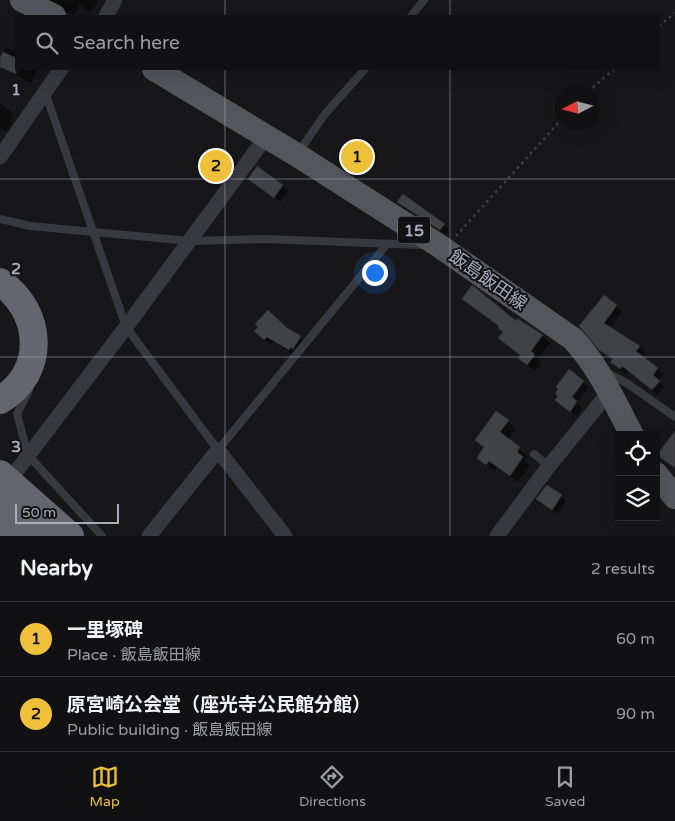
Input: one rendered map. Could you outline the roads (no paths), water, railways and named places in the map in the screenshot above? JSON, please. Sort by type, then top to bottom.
[{"type":"highway","points":[[0,282],[22,303],[31,323],[34,338],[33,354],[27,373],[14,389],[0,400]]},
{"type":"highway","points":[[0,298],[11,309],[16,318],[22,338],[14,369],[0,385]]},
{"type":"highway","points":[[17,464],[70,536]]},
{"type":"highway","points":[[0,506],[38,536]]},
{"type":"main road","points":[[22,0],[52,15]]},
{"type":"main road","name":"飯島飯田線","points":[[156,70],[297,155],[441,247],[572,339],[596,367],[610,390],[630,431]]},
{"type":"main road","points":[[658,476],[675,497]]},
{"type":"street","points":[[107,15],[115,0]]},
{"type":"street","points":[[0,157],[8,141],[61,70]]},
{"type":"street","points":[[0,492],[17,464],[126,327],[266,137]]},
{"type":"street","points":[[497,536],[549,466],[610,390]]},
{"type":"street","points":[[149,536],[218,450],[285,536]]},
{"type":"lane","points":[[412,15],[424,0]]},
{"type":"lane","points":[[297,155],[325,114],[365,70]]},
{"type":"lane","points":[[45,92],[126,327],[218,450],[387,244]]},
{"type":"lane","points":[[0,219],[30,226],[190,241],[265,239],[441,247]]},
{"type":"lane","points":[[596,367],[628,384],[675,416]]},
{"type":"lane","points":[[33,381],[17,414],[17,464],[102,536]]},
{"type":"lane","points":[[534,454],[549,466]]},
{"type":"place","name":"一里塚碑","points":[[357,157]]},
{"type":"place","name":"原宮崎公会堂（座光寺公民館分館）","points":[[216,166]]}]
